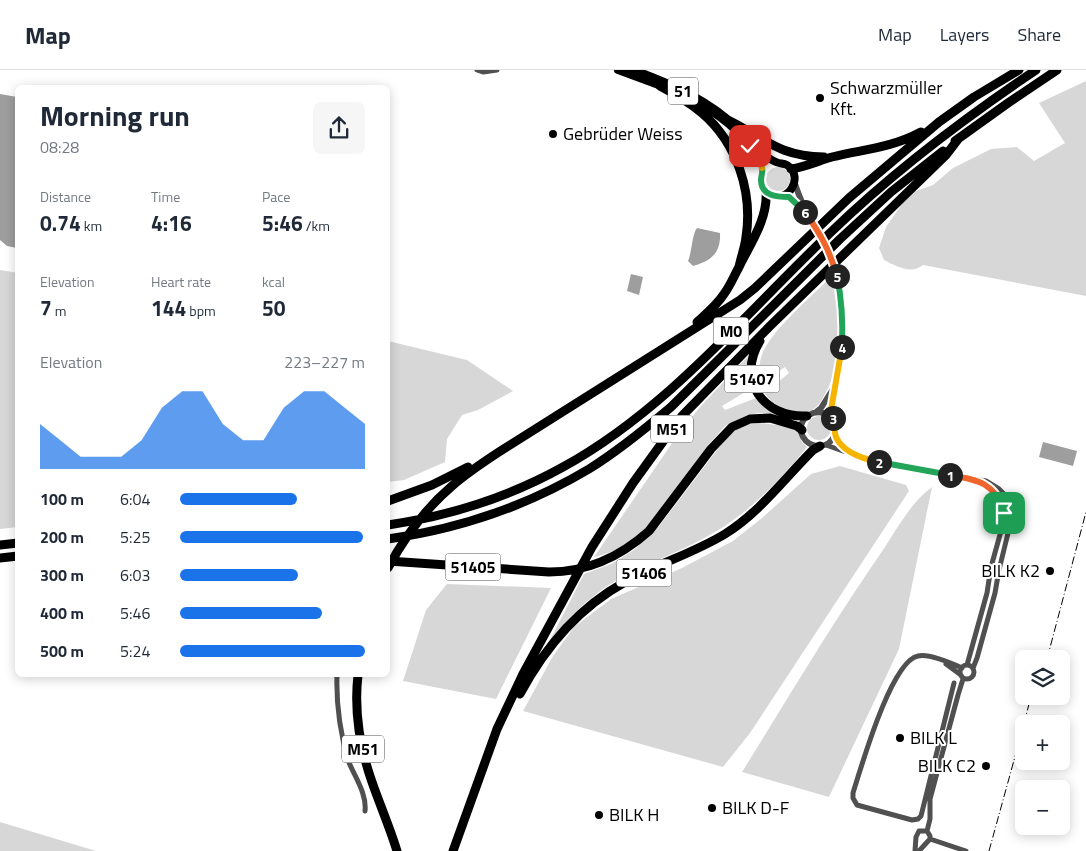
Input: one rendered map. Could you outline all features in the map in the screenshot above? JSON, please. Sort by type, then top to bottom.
[{"type":"highway","points":[[390,564],[402,543],[433,504],[465,475],[732,305],[755,288],[842,204],[939,122],[974,97],[1019,70]]},
{"type":"highway","name":"M0","points":[[390,525],[449,513],[500,496],[563,468],[606,441],[646,410],[680,380],[870,196],[946,134],[1036,70]]},
{"type":"highway","name":"M0","points":[[390,539],[451,527],[503,510],[554,488],[606,457],[645,429],[671,406],[840,239],[891,192],[959,138],[1057,70]]},
{"type":"highway","points":[[660,86],[684,99],[703,113],[726,141],[735,158],[744,185],[748,212],[746,238],[739,267]]},
{"type":"highway","points":[[728,120],[784,151],[812,156],[833,157]]},
{"type":"highway","points":[[791,169],[833,157],[901,142],[939,122]]},
{"type":"highway","points":[[770,326],[946,155],[959,138]]},
{"type":"highway","points":[[676,340],[724,295],[750,246],[767,202],[766,192]]},
{"type":"highway","name":"51407","points":[[770,326],[755,349],[750,364],[753,385],[760,398],[768,405],[793,416],[807,416]]},
{"type":"highway","name":"M51","points":[[453,851],[497,729],[527,666],[577,573],[634,483],[682,416],[770,326]]},
{"type":"highway","name":"51405","points":[[390,561],[558,572],[580,569],[603,562],[623,552],[649,531],[710,449],[732,427],[750,419],[770,418],[779,419],[802,430]]},
{"type":"highway","name":"51406","points":[[497,729],[517,700],[532,671],[547,649],[566,626],[580,613],[626,581],[725,534],[775,492],[813,450],[823,445]]},
{"type":"highway","points":[[390,500],[432,485],[502,450]]},
{"type":"highway","points":[[0,545],[15,543]]},
{"type":"highway","points":[[0,558],[15,556]]},
{"type":"highway","name":"M51","points":[[358,677],[358,709],[362,744],[371,781],[397,851]]},
{"type":"main road","name":"51","points":[[618,70],[683,95],[711,111],[725,122],[750,146],[757,157],[762,172],[761,184],[766,192]]},
{"type":"main road","name":"51","points":[[634,70],[662,81],[714,109],[762,153],[777,163],[784,164],[791,169]]},
{"type":"main road","points":[[762,172],[768,166],[777,163]]},
{"type":"main road","points":[[766,192],[780,197],[789,192],[795,184],[795,178],[791,169]]},
{"type":"street","points":[[477,70],[482,72],[497,70]]},
{"type":"street","points":[[795,184],[812,222],[829,251],[837,277],[843,323],[842,350],[831,410],[835,434],[839,442],[858,456]]},
{"type":"street","points":[[780,197],[789,197],[812,222]]},
{"type":"street","points":[[835,386],[822,408],[807,416],[803,422],[803,436],[807,442],[815,446],[823,445],[896,466],[986,481],[1006,496],[1011,510],[1010,525],[995,593],[973,668],[975,673],[973,678],[968,680],[962,677],[937,659]]},
{"type":"street","points":[[816,412],[825,413],[833,420]]},
{"type":"street","name":"51406","points":[[823,445],[832,440],[835,434]]},
{"type":"street","points":[[930,839],[927,831],[930,819],[930,799],[1003,524],[1004,513],[1000,499],[995,492],[983,484],[966,478]]},
{"type":"street","points":[[954,683],[921,816],[918,819],[912,820],[857,805],[853,794],[869,740],[886,698],[902,670],[911,659],[918,655],[973,668]]},
{"type":"street","points":[[337,677],[339,724],[349,762],[365,800],[365,811]]},
{"type":"street","points":[[917,851],[919,831],[927,831]]},
{"type":"street","points":[[917,839],[924,844]]},
{"type":"street","points":[[917,851],[930,839]]},
{"type":"street","points":[[930,839],[966,851]]},
{"type":"shaded area","points":[[1086,81],[1086,296],[923,265],[914,269],[903,268],[884,260],[879,248],[886,227],[902,204],[916,191],[933,185],[953,168],[991,149],[1017,147],[1034,161],[1065,143],[1039,103]]},
{"type":"shaded area","points":[[0,94],[15,97],[15,248],[7,246],[0,240]]},
{"type":"shaded area","points":[[778,167],[787,170],[790,179],[787,188],[778,191],[769,188],[766,179],[769,170]]},
{"type":"shaded area","points":[[697,228],[720,233],[720,240],[717,251],[710,259],[693,266],[688,261]]},
{"type":"shaded area","points":[[0,270],[15,272],[15,527],[0,529]]},
{"type":"shaded area","points":[[631,274],[643,277],[639,295],[627,291]]},
{"type":"shaded area","points":[[831,277],[839,324],[839,340],[834,372],[829,387],[819,404],[811,411],[801,413],[776,404],[765,394],[789,373],[785,367],[762,383],[758,379],[759,366],[768,343],[784,323]]},
{"type":"shaded area","points":[[390,341],[467,360],[513,391],[478,410],[462,415],[447,439],[445,462],[404,480],[390,482]]},
{"type":"shaded area","points":[[752,352],[752,388],[722,406],[725,410],[756,398],[766,408],[787,418],[758,413],[745,416],[725,426],[709,444],[646,528],[622,546],[594,557],[679,433],[700,407]]},
{"type":"shaded area","points":[[819,416],[828,419],[831,428],[828,437],[819,440],[810,437],[807,428],[810,419]]},
{"type":"shaded area","points":[[760,423],[786,426],[797,431],[802,442],[807,447],[776,483],[741,514],[715,532],[690,546],[637,569],[603,589],[579,609],[550,640],[584,574],[611,564],[634,550],[660,525],[727,437],[743,425]]},
{"type":"shaded area","points":[[1043,442],[1077,451],[1073,466],[1039,457]]},
{"type":"shaded area","points":[[840,466],[906,485],[909,491],[750,733],[723,767],[523,711],[553,656],[574,627],[611,599],[682,568],[733,541],[811,474]]},
{"type":"shaded area","points":[[932,487],[899,649],[829,797],[742,772],[829,632],[899,525],[917,500]]},
{"type":"shaded area","points":[[447,584],[551,588],[496,699],[403,681],[426,610]]},
{"type":"shaded area","points":[[0,822],[96,851],[0,851]]},
{"type":"railway","points":[[1049,650],[1086,512]]},
{"type":"railway","points":[[1026,715],[1029,705]]},
{"type":"railway","points":[[989,851],[1015,757]]},
{"type":"place","name":"Schwarzmüller Kft.","points":[[820,98]]},
{"type":"place","name":"Gebrüder Weiss","points":[[553,134]]},
{"type":"place","name":"BILK K2","points":[[1050,571]]},
{"type":"place","name":"BILK L","points":[[900,738]]},
{"type":"place","name":"BILK C2","points":[[986,766]]},
{"type":"place","name":"BILK D-F","points":[[712,808]]},
{"type":"place","name":"BILK H","points":[[599,815]]},
{"type":"route","points":[[750,146],[761,165],[761,184],[763,188],[770,195],[789,197],[801,208],[821,235],[834,266],[841,298],[843,323],[842,350],[831,410],[836,430],[835,434],[839,442],[858,456],[871,461],[966,478],[983,484],[995,492],[1000,499],[1004,513]]}]
